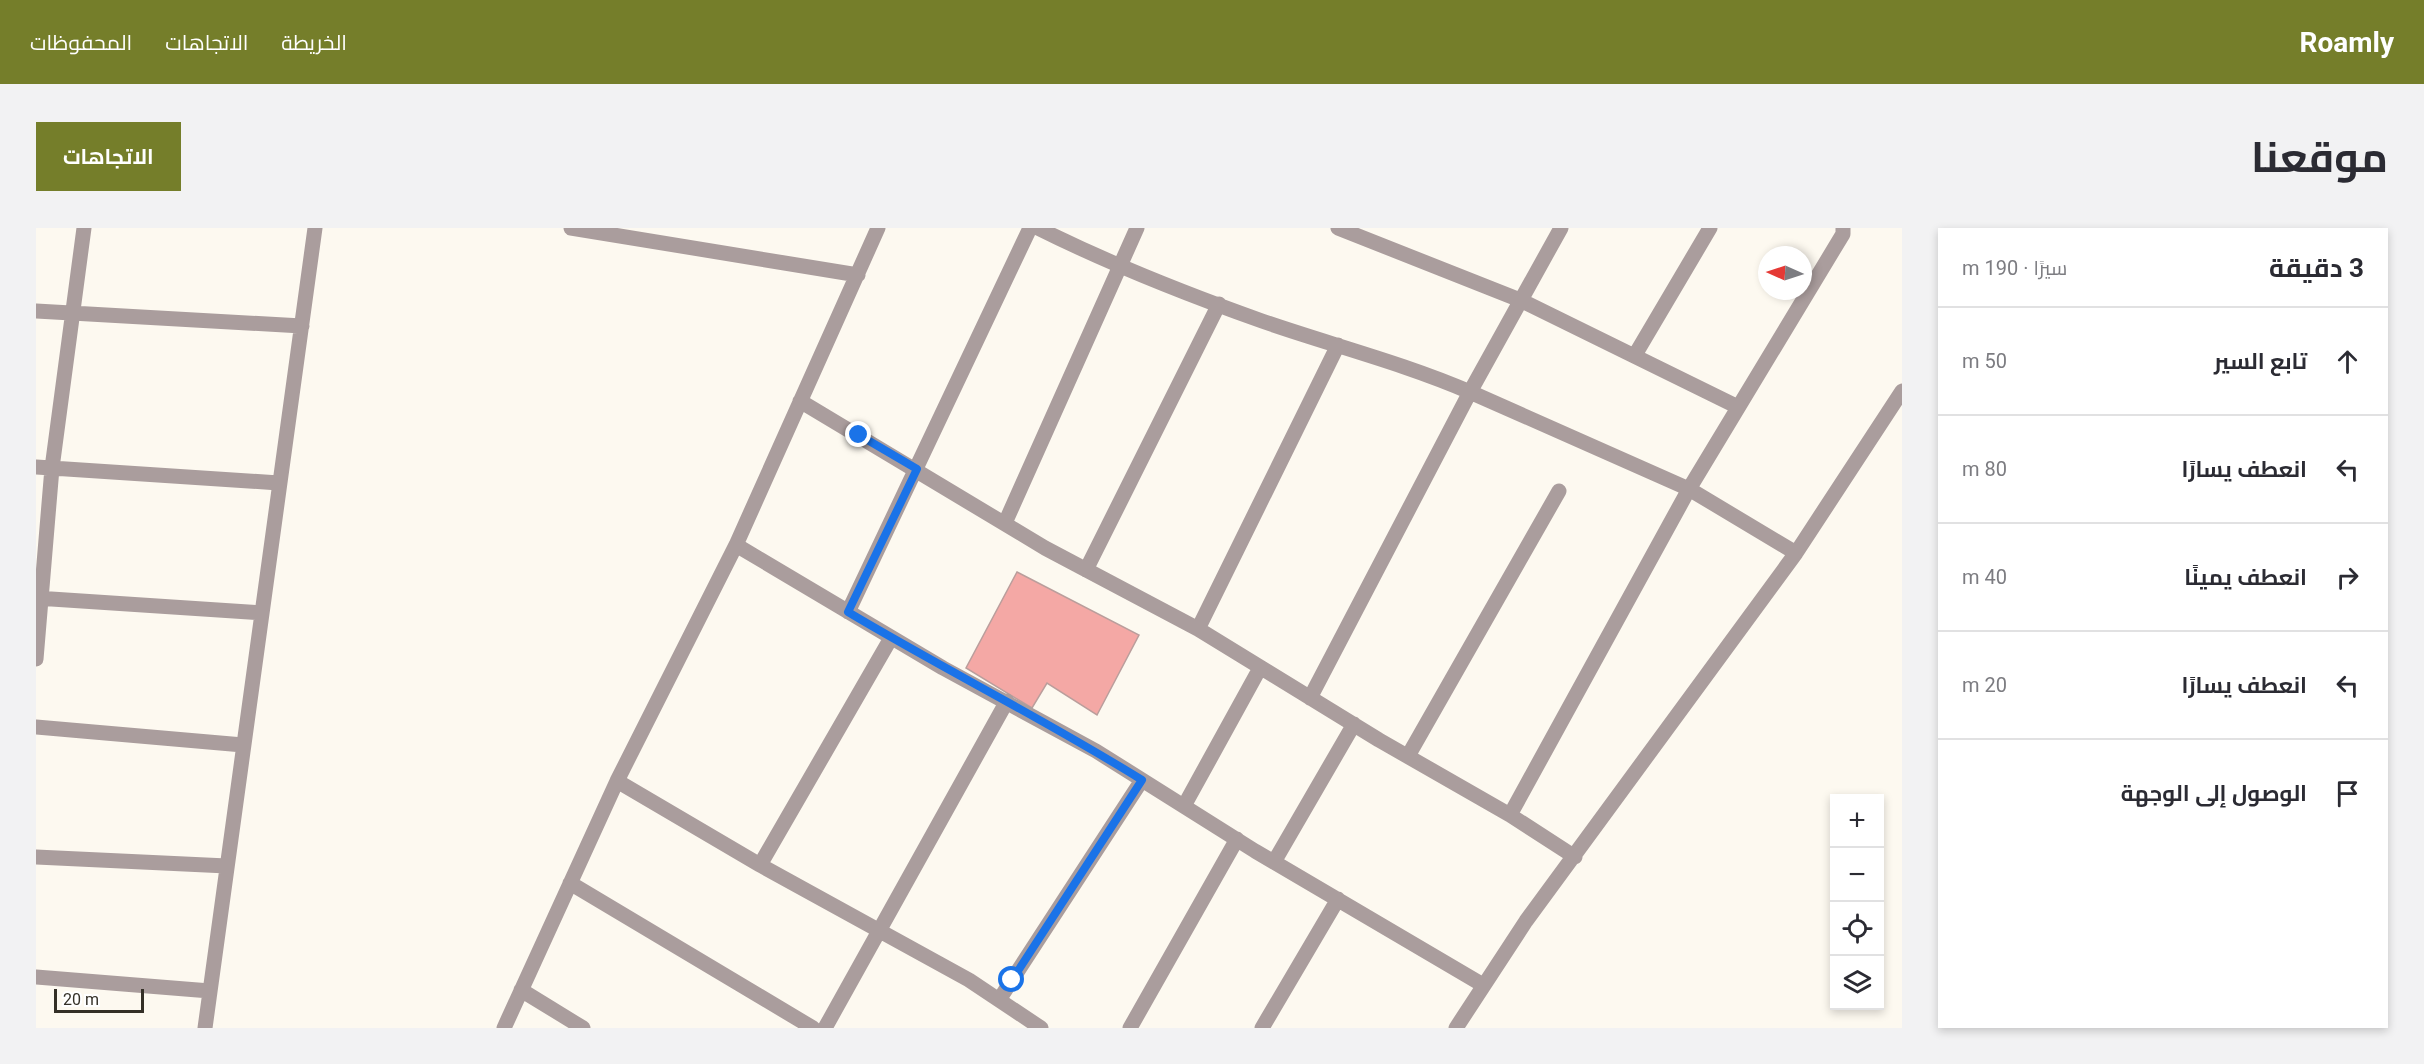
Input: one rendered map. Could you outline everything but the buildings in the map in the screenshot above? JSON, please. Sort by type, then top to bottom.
[{"type":"street","points":[[36,659],[38,598],[52,468],[84,228]]},
{"type":"street","points":[[205,1028],[315,228]]},
{"type":"street","points":[[571,228],[858,275]]},
{"type":"street","points":[[504,1028],[617,781],[736,545],[878,228]]},
{"type":"street","points":[[848,612],[1030,228]]},
{"type":"street","points":[[1038,228],[1120,266],[1219,304],[1434,376],[1689,489],[1796,554]]},
{"type":"street","points":[[1005,523],[1137,228]]},
{"type":"street","points":[[1338,228],[1520,300],[1738,406]]},
{"type":"street","points":[[1310,698],[1470,392],[1561,228]]},
{"type":"street","points":[[1635,355],[1710,228]]},
{"type":"street","points":[[1510,815],[1689,489],[1843,234],[1843,228]]},
{"type":"street","points":[[1086,570],[1219,304]]},
{"type":"street","points":[[36,311],[302,326]]},
{"type":"street","points":[[1198,629],[1338,345]]},
{"type":"street","points":[[1456,1028],[1526,921],[1796,554],[1902,391]]},
{"type":"street","points":[[800,401],[1086,570],[1198,629],[1575,856]]},
{"type":"street","points":[[36,467],[279,483]]},
{"type":"street","points":[[1408,756],[1559,491]]},
{"type":"street","points":[[736,545],[891,638],[1007,700],[1274,862],[1484,985]]},
{"type":"street","points":[[38,598],[262,613]]},
{"type":"street","points":[[760,865],[891,638]]},
{"type":"street","points":[[1184,806],[1260,668]]},
{"type":"street","points":[[825,1028],[1007,700]]},
{"type":"street","points":[[1274,862],[1354,724]]},
{"type":"street","points":[[36,727],[243,745]]},
{"type":"street","points":[[999,1000],[1142,780]]},
{"type":"street","points":[[617,781],[999,1000],[1041,1028]]},
{"type":"street","points":[[1130,1028],[1237,839]]},
{"type":"street","points":[[36,857],[227,866]]},
{"type":"street","points":[[570,883],[813,1028]]},
{"type":"street","points":[[1262,1028],[1338,899]]},
{"type":"street","points":[[36,977],[210,992]]},
{"type":"street","points":[[521,990],[583,1028]]},
{"type":"route","points":[[859,435],[917,469],[848,612],[943,668],[1007,700],[1142,780],[1012,980]]}]
